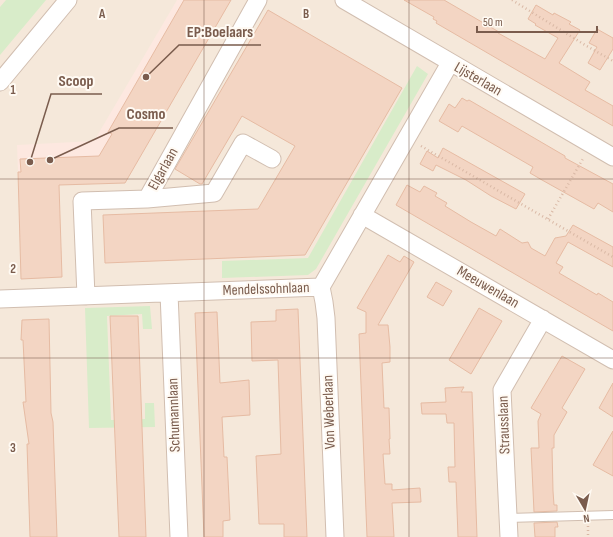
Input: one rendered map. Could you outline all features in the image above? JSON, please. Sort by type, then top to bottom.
[{"type":"street","points":[[0,82],[68,0]]},
{"type":"street","name":"Elgarlaan","points":[[86,296],[82,201],[146,199],[258,0]]},
{"type":"street","name":"Lijsterlaan","points":[[344,0],[613,157]]},
{"type":"street","name":"Mendelssohnlaan","points":[[0,299],[321,287],[450,63]]},
{"type":"street","points":[[146,199],[214,193],[242,143],[272,159]]},
{"type":"street","name":"Meeuwenlaan","points":[[362,215],[613,360]]},
{"type":"street","name":"Von Weberlaan","points":[[321,287],[326,318],[335,537]]},
{"type":"street","name":"Schumannlaan","points":[[169,293],[179,537]]},
{"type":"street","name":"Strausslaan","points":[[508,537],[502,390],[543,319]]},
{"type":"lane","points":[[508,518],[613,515]]},
{"type":"path","points":[[512,0],[613,61]]},
{"type":"path","points":[[406,138],[613,257]]},
{"type":"path","points":[[548,219],[591,144]]},
{"type":"shaded area","points":[[0,0],[613,0],[613,537],[0,537]]},
{"type":"shaded area","points":[[177,0],[206,0],[108,168],[18,172],[17,145],[94,141]]},
{"type":"green space","points":[[6,0],[46,0],[0,55],[0,7]]},
{"type":"green space","points":[[417,66],[428,74],[316,269],[308,275],[222,278],[222,261],[308,258]]},
{"type":"green space","points":[[150,306],[152,329],[143,329],[142,314],[107,316],[111,420],[145,419],[145,403],[154,403],[155,427],[89,428],[85,308]]},
{"type":"building","points":[[184,0],[231,0],[125,183],[59,185],[62,277],[21,279],[18,172],[21,172],[20,159],[99,156],[112,134],[108,132]]},
{"type":"building","points":[[404,0],[444,0],[499,32],[498,33],[545,59],[558,38],[535,25],[536,24],[528,19],[536,5],[553,15],[554,13],[571,22],[569,24],[580,30],[559,63],[590,82],[585,90],[613,106],[613,126],[436,23],[437,21],[433,19],[434,17]]},
{"type":"building","points":[[268,10],[402,88],[305,255],[105,263],[103,215],[258,209],[295,146],[242,116],[202,184],[175,169]]},
{"type":"building","points":[[597,29],[613,38],[613,49],[600,70],[588,63],[597,47],[589,43]]},
{"type":"building","points":[[462,98],[467,101],[469,100],[565,156],[565,158],[613,184],[613,212],[598,203],[594,209],[542,180],[530,173],[533,167],[462,126],[458,132],[439,121],[449,104],[455,108]]},
{"type":"building","points":[[443,148],[525,194],[516,209],[491,196],[466,180],[436,165],[433,171],[420,164],[427,151],[438,158]]},
{"type":"building","points":[[407,185],[420,192],[424,186],[437,193],[435,196],[447,203],[445,206],[471,222],[496,236],[500,229],[522,243],[528,242],[531,248],[545,256],[555,238],[566,236],[573,225],[613,247],[613,267],[568,242],[556,263],[563,267],[559,273],[597,295],[598,293],[613,302],[613,331],[396,205]]},
{"type":"building","points":[[388,255],[400,262],[404,256],[414,262],[378,325],[388,325],[390,347],[390,362],[382,363],[384,408],[389,408],[390,439],[390,454],[383,454],[385,484],[392,484],[392,490],[420,488],[421,502],[392,503],[394,537],[367,537],[359,334],[366,333],[366,312],[357,308]]},
{"type":"building","points":[[436,282],[452,291],[443,306],[427,297]]},
{"type":"building","points":[[479,308],[502,321],[471,374],[449,360]]},
{"type":"building","points":[[298,309],[307,537],[284,537],[284,524],[259,524],[256,456],[281,454],[278,360],[252,361],[251,322],[276,321],[276,310]]},
{"type":"building","points":[[217,312],[220,383],[249,380],[250,415],[222,417],[224,457],[227,457],[230,520],[223,521],[223,537],[204,537],[195,313]]},
{"type":"building","points":[[110,316],[138,316],[146,537],[119,537]]},
{"type":"building","points":[[49,319],[51,413],[53,422],[57,537],[30,537],[27,444],[29,444],[23,402],[26,402],[23,340],[21,340],[22,320]]},
{"type":"building","points":[[562,356],[585,369],[562,408],[567,412],[554,435],[554,448],[552,448],[553,491],[554,505],[557,505],[557,511],[534,512],[531,448],[539,448],[538,421],[541,414],[531,408]]},
{"type":"building","points":[[613,383],[613,417],[599,408]]},
{"type":"building","points":[[464,387],[461,392],[472,392],[477,537],[458,537],[456,482],[449,482],[448,467],[455,467],[454,423],[447,423],[446,414],[422,414],[421,403],[446,402],[445,388]]},
{"type":"building","points":[[613,431],[613,476],[593,465]]},
{"type":"building","points":[[557,522],[558,527],[555,527],[555,537],[535,537],[534,523]]},
{"type":"place","name":"EP:Boelaars","points":[[146,77]]},
{"type":"place","name":"Cosmo","points":[[50,160]]},
{"type":"place","name":"Scoop","points":[[30,162]]}]
